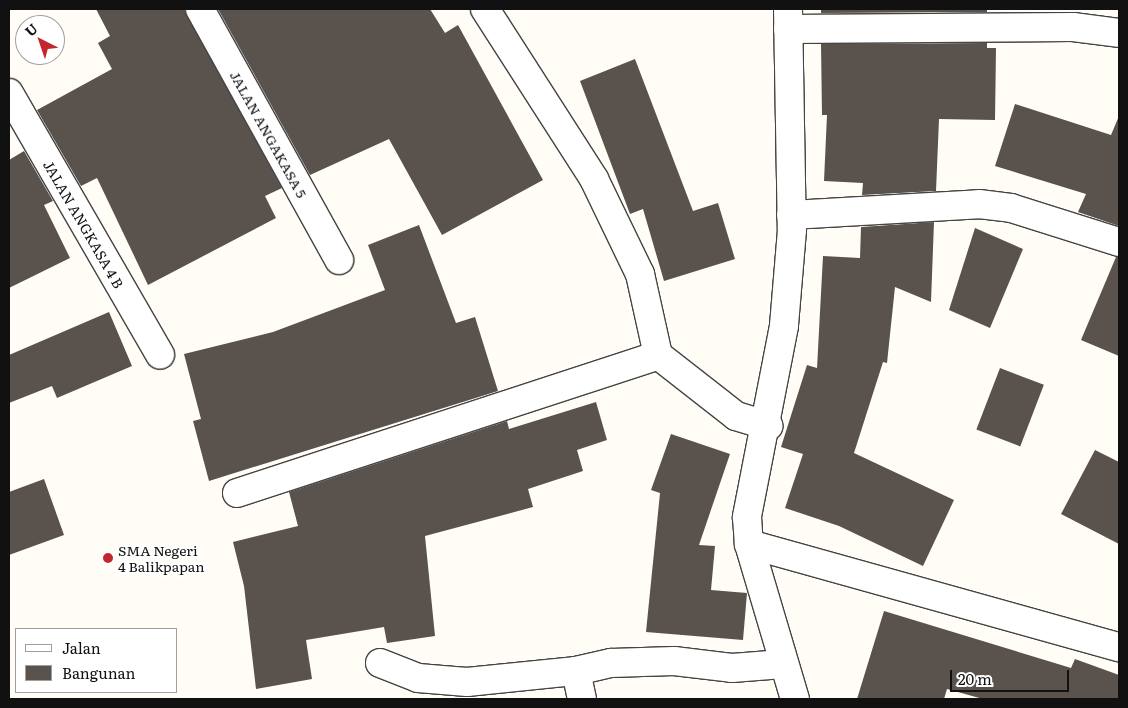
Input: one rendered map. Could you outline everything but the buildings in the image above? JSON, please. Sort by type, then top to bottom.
[{"type":"street","name":"JALAN ANGAKASA 5","points":[[200,9],[339,260]]},
{"type":"street","points":[[485,9],[594,179],[640,274],[663,358],[736,416],[768,426]]},
{"type":"street","points":[[795,699],[783,664],[749,544],[751,481],[768,426],[784,326],[791,215],[788,19],[1073,27],[1119,33]]},
{"type":"street","name":"JALAN ANGKASA 4 B","points":[[9,93],[160,355]]},
{"type":"street","points":[[791,215],[980,204],[1011,208],[1119,242]]},
{"type":"street","points":[[237,493],[663,358]]},
{"type":"street","points":[[749,544],[1119,647]]},
{"type":"street","points":[[380,663],[418,678],[467,682],[580,670],[611,663],[674,661],[732,668],[783,664]]},
{"type":"street","points":[[580,670],[582,699]]},
{"type":"place","name":"SMA Negeri 4 Balikpapan","points":[[108,558]]}]
